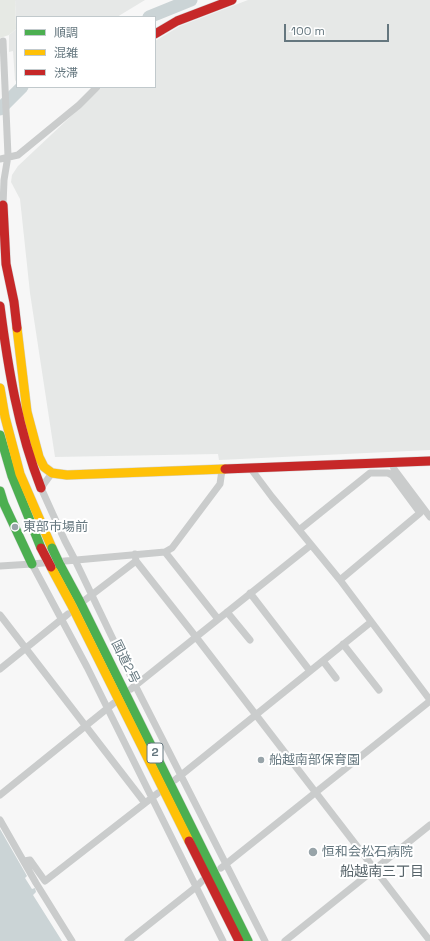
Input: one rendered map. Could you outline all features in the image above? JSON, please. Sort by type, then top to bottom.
[{"type":"main road","points":[[156,33],[178,21],[232,0]]},
{"type":"main road","points":[[3,205],[6,264],[14,302],[27,412],[39,457],[44,467],[52,473],[67,475],[251,468],[391,468],[430,461]]},
{"type":"main road","points":[[0,306],[4,345],[16,411],[34,473],[41,488]]},
{"type":"main road","name":"国道2号","points":[[0,388],[5,417],[20,474],[52,548],[56,566],[71,604],[239,941]]},
{"type":"main road","name":"国道2号","points":[[0,435],[12,476],[41,548],[56,566],[80,602],[248,941]]},
{"type":"main road","points":[[0,491],[4,504],[32,564]]},
{"type":"street","points":[[2,40],[8,156],[4,180],[3,205]]},
{"type":"street","points":[[0,159],[18,155],[79,105],[96,88]]},
{"type":"street","points":[[223,866],[430,700],[340,580],[251,468]]},
{"type":"street","points":[[391,468],[430,518]]},
{"type":"street","points":[[299,530],[370,473],[391,468]]},
{"type":"street","points":[[340,580],[420,514],[392,475],[391,468]]},
{"type":"street","points":[[0,566],[75,560],[135,558],[165,552],[172,548],[220,484],[222,470]]},
{"type":"street","points":[[52,473],[41,488],[65,541],[92,594],[133,687],[181,774],[223,866],[265,941]]},
{"type":"street","points":[[133,687],[311,545]]},
{"type":"street","points":[[165,552],[218,619]]},
{"type":"street","points":[[85,600],[135,558]]},
{"type":"street","points":[[135,558],[430,941]]},
{"type":"street","points":[[32,564],[111,705],[155,795],[196,887],[223,941]]},
{"type":"street","points":[[250,593],[310,671]]},
{"type":"street","points":[[227,612],[250,640]]},
{"type":"street","points":[[0,669],[68,614]]},
{"type":"street","points":[[0,615],[145,803]]},
{"type":"street","points":[[175,780],[371,622]]},
{"type":"street","points":[[343,644],[379,690]]},
{"type":"street","points":[[323,661],[336,678]]},
{"type":"street","points":[[0,795],[111,705]]},
{"type":"street","points":[[24,861],[30,860],[45,881],[155,795]]},
{"type":"street","points":[[0,811],[6,829]]},
{"type":"street","points":[[0,820],[72,941]]},
{"type":"street","points":[[285,941],[430,825]]},
{"type":"street","points":[[128,941],[202,881]]},
{"type":"shaded area","points":[[0,0],[15,0],[16,29],[9,35],[0,38]]},
{"type":"shaded area","points":[[15,0],[145,0],[119,16],[16,16],[16,29]]},
{"type":"shaded area","points":[[248,0],[430,0],[430,450],[219,460],[218,454],[55,457],[30,293],[20,199],[11,182],[12,175],[18,166],[101,88],[156,88],[156,40],[180,26]]},
{"type":"shaded area","points":[[16,29],[16,82],[13,51],[9,52],[9,35]]},
{"type":"shaded area","points":[[0,829],[27,876],[25,878],[32,889],[35,888],[36,892],[33,895],[62,941],[0,941]]},
{"type":"waterway","points":[[151,16],[191,0]]},
{"type":"waterway","points":[[0,109],[21,88]]},
{"type":"traffic: fast","points":[[0,435],[12,476],[41,548]]},
{"type":"traffic: fast","points":[[0,491],[4,504],[32,564]]},
{"type":"traffic: fast","points":[[52,548],[60,565]]},
{"type":"traffic: fast","points":[[60,565],[80,602],[248,941]]},
{"type":"traffic: slow","points":[[17,328],[27,412],[39,457],[44,467],[52,473],[67,475],[225,469]]},
{"type":"traffic: slow","points":[[0,388],[5,417],[20,474],[52,548]]},
{"type":"traffic: slow","points":[[51,567],[71,604],[189,841]]},
{"type":"traffic: jam","points":[[156,33],[177,21],[232,0]]},
{"type":"traffic: jam","points":[[3,205],[6,264],[14,302],[17,328]]},
{"type":"traffic: jam","points":[[0,306],[20,421],[41,488]]},
{"type":"traffic: jam","points":[[225,469],[430,461]]},
{"type":"traffic: jam","points":[[41,548],[51,567]]},
{"type":"traffic: jam","points":[[189,841],[239,941]]},
{"type":"place","name":"東部市場前","points":[[15,527]]},
{"type":"place","name":"船越南部保育園","points":[[261,760]]},
{"type":"place","name":"恒和会松石病院","points":[[313,852]]},
{"type":"district","name":"船越南三丁目","points":[[382,872]]}]
